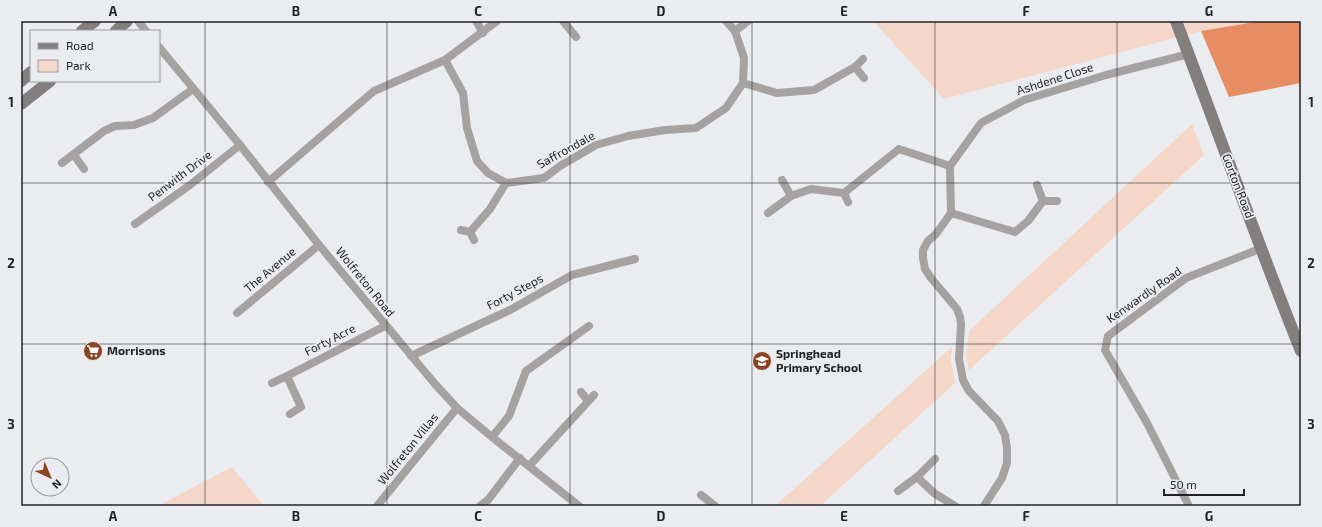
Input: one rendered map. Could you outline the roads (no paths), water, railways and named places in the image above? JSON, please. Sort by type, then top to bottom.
[{"type":"main road","points":[[83,30],[95,21]]},
{"type":"main road","points":[[117,30],[127,21]]},
{"type":"main road","name":"Gorton Road","points":[[1176,21],[1212,113],[1223,149],[1301,351]]},
{"type":"main road","points":[[21,81],[30,73]]},
{"type":"main road","points":[[21,104],[49,82]]},
{"type":"street","points":[[138,21],[145,30]]},
{"type":"street","points":[[476,21],[482,33]]},
{"type":"street","points":[[268,182],[374,91],[445,60],[497,21]]},
{"type":"street","points":[[563,21],[576,37]]},
{"type":"street","points":[[726,21],[735,31],[744,58],[743,83],[777,93],[814,90],[855,67],[863,59]]},
{"type":"street","points":[[735,31],[748,21]]},
{"type":"street","name":"Wolfreton Road","points":[[160,48],[240,145],[318,245],[385,326],[457,408],[579,506]]},
{"type":"street","name":"Ashdene Close","points":[[950,166],[982,123],[1024,100],[1106,75],[1189,54]]},
{"type":"street","points":[[445,60],[463,93],[467,128],[477,161],[488,173],[506,183],[490,209],[470,232]]},
{"type":"street","points":[[855,67],[864,78]]},
{"type":"street","name":"Saffrondale","points":[[506,183],[544,178],[560,166],[596,146],[628,136],[665,130],[696,128],[726,108],[743,83]]},
{"type":"street","points":[[62,163],[104,131],[115,126],[134,125],[153,118],[193,89]]},
{"type":"street","name":"Penwith Drive","points":[[135,224],[190,185],[240,145]]},
{"type":"street","points":[[768,213],[791,196],[811,189],[844,193],[900,149],[950,166],[951,213],[936,234],[928,241],[923,250],[923,258],[925,269],[957,309],[960,317],[959,359],[963,380],[969,390],[998,421],[1005,435],[1007,463],[1002,478],[984,506]]},
{"type":"street","points":[[74,155],[84,170]]},
{"type":"street","points":[[782,180],[791,196]]},
{"type":"street","points":[[1037,185],[1044,200]]},
{"type":"street","points":[[844,193],[848,202]]},
{"type":"street","points":[[951,213],[1015,232],[1028,221],[1044,200]]},
{"type":"street","points":[[1044,200],[1057,201]]},
{"type":"street","points":[[461,230],[470,232]]},
{"type":"street","points":[[470,232],[474,240]]},
{"type":"street","name":"The Avenue","points":[[236,313],[318,245]]},
{"type":"street","name":"Kenwardly Road","points":[[1188,506],[1147,423],[1105,350],[1108,336],[1186,278],[1262,248]]},
{"type":"street","name":"Forty Steps","points":[[411,356],[510,310],[572,275],[635,259]]},
{"type":"street","name":"Forty Acre","points":[[272,382],[287,376],[385,326]]},
{"type":"street","points":[[492,437],[509,416],[526,371],[590,326]]},
{"type":"street","points":[[287,376],[301,407],[290,414]]},
{"type":"street","points":[[529,466],[591,398],[581,392]]},
{"type":"street","name":"Wolfreton Villas","points":[[378,506],[457,408]]},
{"type":"street","points":[[480,506],[488,500],[520,458]]},
{"type":"street","points":[[898,491],[917,477],[935,459]]},
{"type":"street","points":[[917,477],[934,493],[954,506]]},
{"type":"street","points":[[701,495],[714,506]]},
{"type":"place","name":"Morrisons","points":[[93,351]]},
{"type":"place","name":"Springhead Primary School","points":[[762,361]]}]
